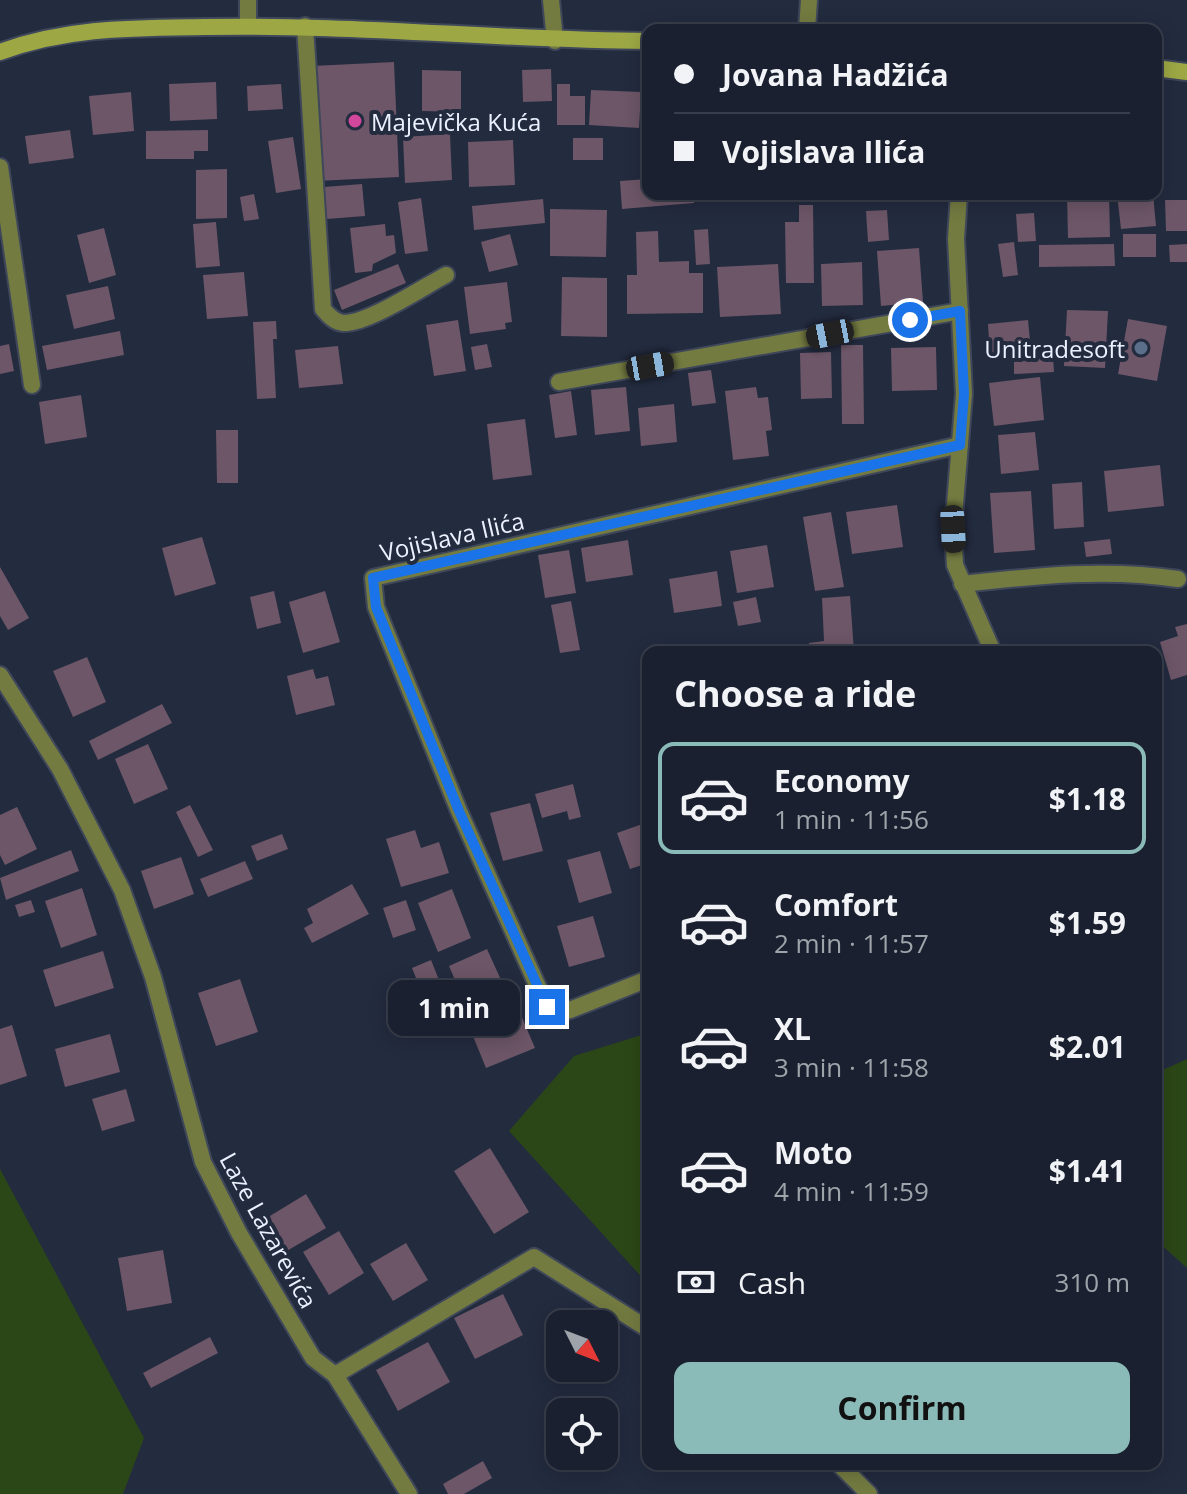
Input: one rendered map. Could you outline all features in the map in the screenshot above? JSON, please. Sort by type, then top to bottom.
[{"type":"main road","points":[[0,52],[30,41],[84,30],[248,26],[305,26],[555,41],[642,41]]},
{"type":"main road","points":[[1162,69],[1187,72]]},
{"type":"street","points":[[248,0],[248,26]]},
{"type":"street","points":[[551,0],[555,41]]},
{"type":"street","points":[[807,24],[809,0]]},
{"type":"street","points":[[305,26],[323,309],[332,319],[343,323],[369,315],[446,275]]},
{"type":"street","points":[[0,167],[32,385]]},
{"type":"street","points":[[959,200],[956,239],[964,394],[953,529],[955,565],[990,646]]},
{"type":"street","points":[[559,382],[960,311]]},
{"type":"street","name":"Vojislava Ilića","points":[[642,981],[570,1010],[557,1012],[547,1007],[459,811],[376,607],[373,578],[960,445]]},
{"type":"street","points":[[962,584],[1068,572],[1125,571],[1178,579]]},
{"type":"street","name":"Laze Lazarevića","points":[[0,675],[60,769],[122,890],[153,977],[203,1162],[239,1233],[313,1358],[335,1375],[409,1494]]},
{"type":"street","points":[[335,1375],[534,1257],[642,1325]]},
{"type":"street","points":[[845,1470],[869,1494]]},
{"type":"green space","points":[[642,1035],[642,1277],[509,1131],[574,1056]]},
{"type":"green space","points":[[1187,1059],[1187,1268],[1162,1245],[1162,1070]]},
{"type":"green space","points":[[0,1169],[144,1438],[123,1494],[0,1494]]},
{"type":"building","name":"Majevička Kuća","points":[[394,62],[399,177],[316,181],[312,66]]},
{"type":"building","points":[[551,69],[552,101],[523,102],[522,70]]},
{"type":"building","points":[[422,70],[461,71],[461,112],[422,111]]},
{"type":"building","points":[[216,82],[217,119],[170,121],[169,84]]},
{"type":"building","points":[[281,84],[283,109],[248,111],[247,86]]},
{"type":"building","points":[[557,84],[570,84],[570,96],[585,96],[585,125],[557,125]]},
{"type":"building","points":[[591,90],[641,92],[639,128],[589,125]]},
{"type":"building","points":[[131,92],[134,131],[93,135],[89,96]]},
{"type":"building","points":[[70,130],[74,158],[29,164],[25,136]]},
{"type":"building","points":[[208,130],[208,151],[194,151],[194,159],[146,159],[146,131]]},
{"type":"building","points":[[450,134],[452,180],[405,183],[403,137]]},
{"type":"building","points":[[293,137],[301,189],[276,193],[268,141]]},
{"type":"building","points":[[573,138],[603,138],[603,160],[573,160]]},
{"type":"building","points":[[513,140],[515,185],[469,187],[468,142]]},
{"type":"building","points":[[227,169],[227,218],[196,219],[196,170]]},
{"type":"building","points":[[642,179],[642,200],[694,200],[694,203],[622,209],[620,181]]},
{"type":"building","points":[[362,184],[365,216],[327,219],[324,187]]},
{"type":"building","points":[[254,194],[259,219],[244,221],[240,197]]},
{"type":"building","points":[[421,198],[428,251],[405,254],[398,202]]},
{"type":"building","points":[[543,199],[545,223],[474,230],[472,206]]},
{"type":"building","points":[[1067,200],[1109,200],[1110,237],[1068,238]]},
{"type":"building","points":[[1118,200],[1154,200],[1156,226],[1121,229]]},
{"type":"building","points":[[1165,200],[1187,200],[1187,231],[1166,231]]},
{"type":"building","points":[[799,205],[813,205],[814,283],[786,283],[785,222],[799,222]]},
{"type":"building","points":[[550,209],[607,210],[606,257],[550,256]]},
{"type":"building","points":[[887,210],[889,240],[868,242],[866,211]]},
{"type":"building","points":[[1034,213],[1036,241],[1018,242],[1016,214]]},
{"type":"building","points":[[216,222],[220,266],[196,268],[193,224]]},
{"type":"building","points":[[385,224],[386,236],[394,235],[396,253],[373,264],[372,271],[355,273],[350,228]]},
{"type":"building","points":[[104,228],[116,275],[89,283],[77,235]]},
{"type":"building","points":[[708,229],[710,264],[696,265],[694,230]]},
{"type":"building","points":[[658,231],[659,262],[689,261],[689,273],[703,273],[703,313],[627,314],[627,275],[637,275],[636,232]]},
{"type":"building","points":[[510,234],[518,265],[489,272],[481,242]]},
{"type":"building","points":[[1123,234],[1156,234],[1156,257],[1123,257]]},
{"type":"building","points":[[1014,242],[1018,275],[1003,277],[998,244]]},
{"type":"building","points":[[1114,244],[1115,266],[1039,267],[1039,245]]},
{"type":"building","points":[[1187,244],[1187,262],[1170,262],[1169,245]]},
{"type":"building","points":[[919,248],[923,302],[881,306],[877,251]]},
{"type":"building","points":[[862,262],[863,305],[822,306],[821,264]]},
{"type":"building","points":[[398,264],[406,283],[342,310],[334,290]]},
{"type":"building","points":[[778,264],[781,314],[720,317],[717,267]]},
{"type":"building","points":[[244,272],[248,316],[207,319],[203,275]]},
{"type":"building","points":[[562,277],[607,278],[607,337],[561,336]]},
{"type":"building","points":[[507,282],[512,322],[505,323],[506,329],[470,334],[464,287]]},
{"type":"building","points":[[108,286],[115,319],[74,329],[66,295]]},
{"type":"building","points":[[1067,310],[1108,311],[1105,368],[1064,366]]},
{"type":"building","points":[[1128,319],[1167,326],[1157,381],[1118,374]]},
{"type":"building","points":[[458,320],[466,371],[434,376],[426,325]]},
{"type":"building","points":[[1028,320],[1031,351],[990,355],[988,324]]},
{"type":"building","points":[[276,321],[277,339],[273,339],[276,398],[257,399],[253,322]]},
{"type":"building","points":[[120,331],[124,355],[47,370],[42,346]]},
{"type":"building","points":[[9,344],[14,371],[0,374],[0,346]]},
{"type":"building","points":[[487,344],[492,367],[475,370],[471,347]]},
{"type":"building","points":[[841,345],[863,345],[864,424],[842,424]]},
{"type":"building","points":[[338,346],[343,384],[299,388],[295,350]]},
{"type":"building","points":[[936,347],[937,390],[892,391],[891,348]]},
{"type":"building","points":[[831,352],[832,398],[801,399],[800,353]]},
{"type":"building","points":[[1053,357],[1054,372],[1014,374],[1014,359]]},
{"type":"building","points":[[711,370],[716,403],[692,406],[688,373]]},
{"type":"building","points":[[1040,377],[1044,420],[994,426],[989,383]]},
{"type":"building","points":[[626,387],[630,431],[595,435],[591,390]]},
{"type":"building","points":[[756,387],[758,398],[768,397],[772,430],[766,431],[769,456],[733,460],[725,391]]},
{"type":"building","points":[[571,391],[577,435],[555,438],[549,395]]},
{"type":"building","points":[[81,395],[87,437],[45,444],[39,402]]},
{"type":"building","points":[[674,404],[677,442],[641,446],[638,408]]},
{"type":"building","points":[[525,419],[532,475],[493,480],[487,424]]},
{"type":"building","points":[[216,430],[238,430],[238,483],[217,483]]},
{"type":"building","points":[[1035,432],[1039,470],[1001,474],[998,435]]},
{"type":"building","points":[[1160,465],[1164,506],[1108,512],[1104,471]]},
{"type":"building","points":[[1082,482],[1084,527],[1054,529],[1052,484]]},
{"type":"building","points":[[1031,491],[1035,550],[994,553],[990,493]]},
{"type":"building","points":[[897,505],[903,547],[852,554],[846,512]]},
{"type":"building","points":[[831,512],[844,587],[815,591],[803,517]]},
{"type":"building","points":[[202,537],[216,584],[175,596],[162,548]]},
{"type":"building","points":[[1110,539],[1112,554],[1086,557],[1084,542]]},
{"type":"building","points":[[628,540],[633,575],[586,582],[581,548]]},
{"type":"building","points":[[767,545],[774,587],[737,593],[730,551]]},
{"type":"building","points":[[569,550],[576,593],[545,598],[538,555]]},
{"type":"building","points":[[0,567],[29,618],[8,630],[0,616]]},
{"type":"building","points":[[717,571],[722,606],[674,613],[669,579]]},
{"type":"building","points":[[274,591],[281,623],[257,629],[250,597]]},
{"type":"building","points":[[325,591],[340,642],[303,653],[289,602]]},
{"type":"building","points":[[850,596],[854,646],[809,646],[809,643],[824,641],[822,598]]},
{"type":"building","points":[[756,597],[761,622],[738,626],[733,602]]},
{"type":"building","points":[[571,601],[580,650],[560,653],[551,605]]},
{"type":"building","points":[[1187,624],[1187,675],[1171,680],[1160,642],[1178,636],[1175,627]]},
{"type":"building","points":[[87,657],[106,702],[73,717],[53,671]]},
{"type":"building","points":[[313,669],[316,679],[328,676],[335,705],[296,715],[287,676]]},
{"type":"building","points":[[162,704],[172,723],[98,760],[89,741]]},
{"type":"building","points":[[148,744],[168,789],[134,804],[115,759]]},
{"type":"building","points":[[573,784],[581,817],[569,820],[567,811],[542,818],[535,794]]},
{"type":"building","points":[[530,803],[543,851],[503,861],[490,813]]},
{"type":"building","points":[[190,805],[213,850],[198,857],[176,812]]},
{"type":"building","points":[[17,807],[37,849],[5,865],[0,855],[0,815]]},
{"type":"building","points":[[642,824],[642,865],[630,869],[617,833]]},
{"type":"building","points":[[415,830],[421,848],[439,842],[449,873],[401,887],[386,839]]},
{"type":"building","points":[[282,834],[288,849],[257,861],[251,846]]},
{"type":"building","points":[[71,850],[79,871],[6,900],[0,878]]},
{"type":"building","points":[[600,851],[612,893],[579,903],[567,860]]},
{"type":"building","points":[[181,857],[194,894],[154,909],[141,871]]},
{"type":"building","points":[[245,861],[253,879],[208,897],[200,879]]},
{"type":"building","points":[[352,884],[369,914],[312,943],[304,928],[313,923],[307,909]]},
{"type":"building","points":[[82,888],[97,935],[61,948],[45,901]]},
{"type":"building","points":[[452,889],[471,938],[438,952],[418,903]]},
{"type":"building","points":[[31,900],[35,912],[19,917],[15,905]]},
{"type":"building","points":[[406,900],[416,930],[393,938],[383,908]]},
{"type":"building","points":[[593,916],[605,957],[569,967],[557,926]]},
{"type":"building","points":[[487,949],[506,991],[467,1008],[449,966]]},
{"type":"building","points":[[103,951],[114,988],[55,1007],[43,970]]},
{"type":"building","points":[[431,960],[441,985],[422,993],[412,968]]},
{"type":"building","points":[[240,979],[258,1032],[216,1046],[198,993]]},
{"type":"building","points":[[514,999],[535,1048],[486,1068],[466,1019]]},
{"type":"building","points":[[12,1025],[27,1076],[0,1085],[0,1029]]},
{"type":"building","points":[[110,1034],[120,1072],[65,1087],[55,1049]]},
{"type":"building","points":[[126,1089],[135,1121],[102,1131],[92,1099]]},
{"type":"building","points":[[490,1148],[529,1212],[494,1234],[454,1171]]},
{"type":"building","points":[[306,1194],[326,1228],[285,1252],[265,1219]]},
{"type":"building","points":[[339,1231],[364,1273],[329,1295],[303,1252]]},
{"type":"building","points":[[406,1243],[428,1280],[393,1301],[370,1264]]},
{"type":"building","points":[[163,1250],[172,1303],[127,1311],[118,1258]]},
{"type":"building","points":[[503,1294],[523,1335],[475,1359],[454,1318]]},
{"type":"building","points":[[210,1337],[218,1353],[151,1388],[143,1373]]},
{"type":"building","points":[[428,1342],[450,1382],[398,1411],[376,1370]]},
{"type":"building","points":[[483,1461],[492,1478],[464,1494],[448,1494],[443,1484]]},
{"type":"place","name":"Majevička Kuća","points":[[355,121]]},
{"type":"place","name":"Unitradesoft","points":[[1141,348]]},
{"type":"route","points":[[547,1007],[459,811],[376,607],[373,578],[960,445],[964,394],[960,311],[910,320]]}]
